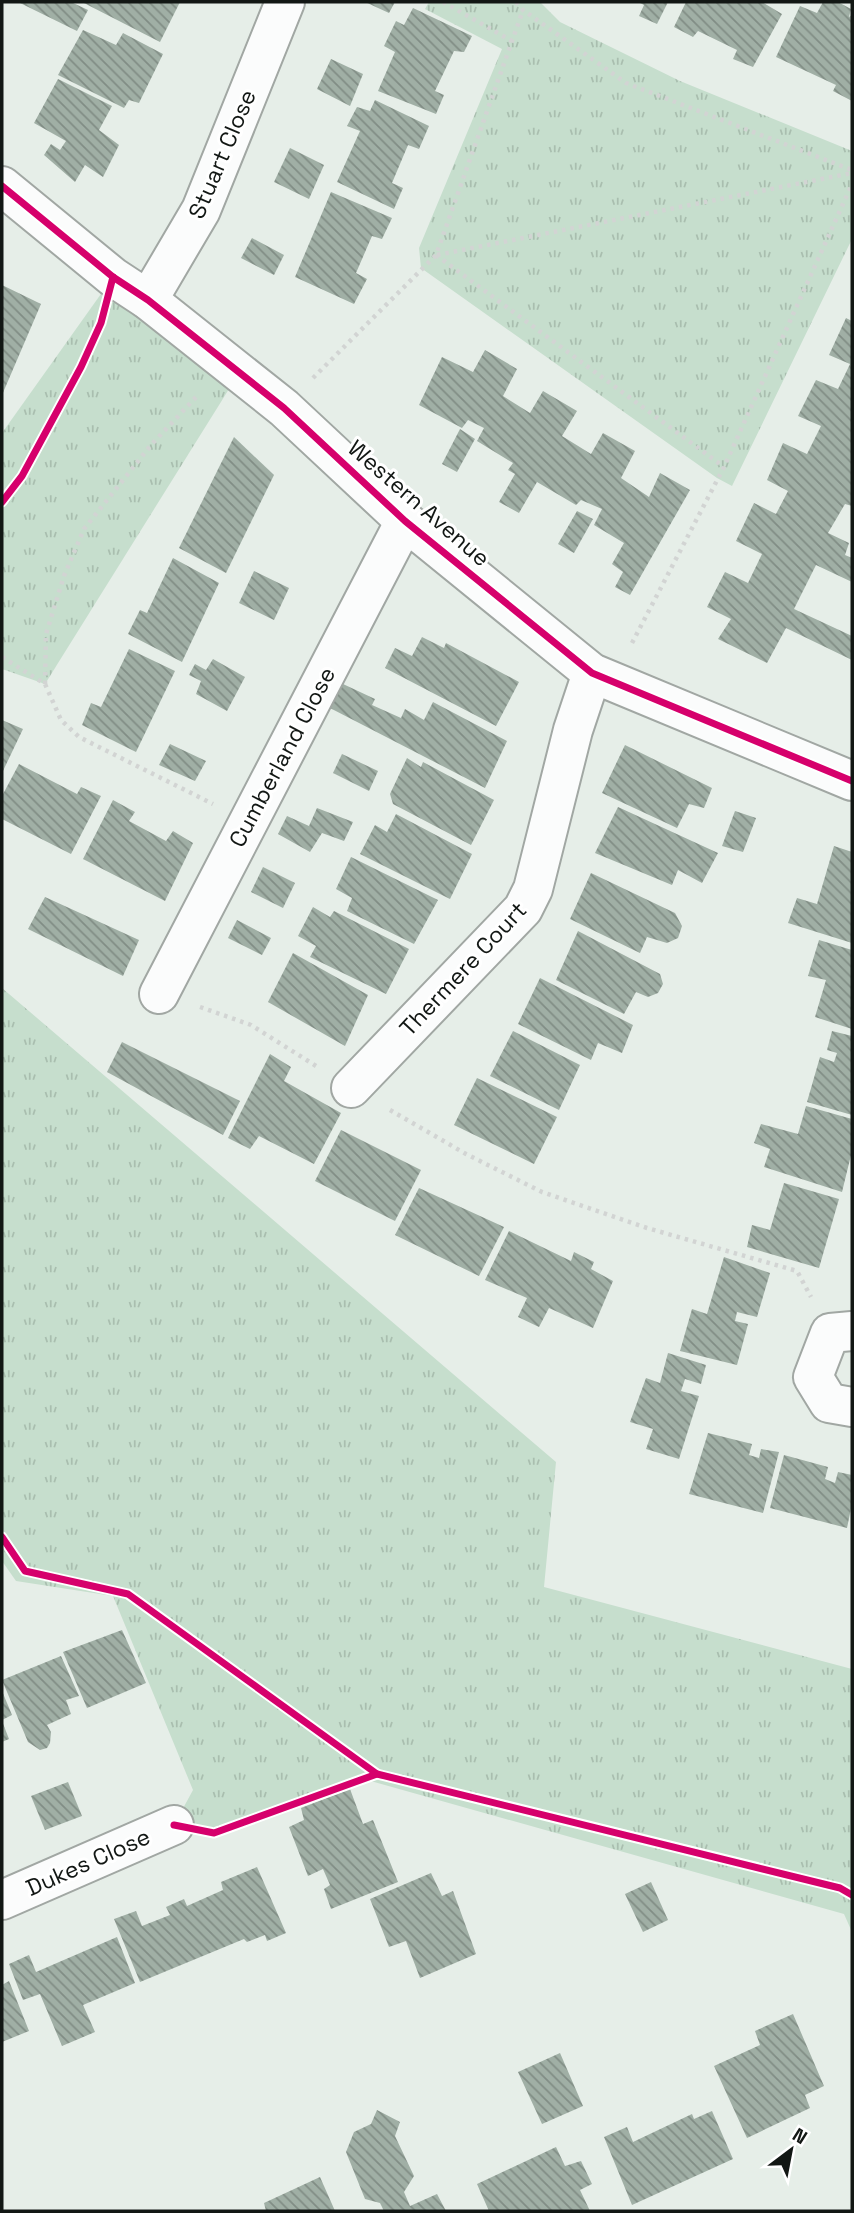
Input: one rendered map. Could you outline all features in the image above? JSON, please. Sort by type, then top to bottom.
[{"type":"street","name":"Stuart Close","points":[[148,300],[201,210],[285,2]]},
{"type":"street","name":"Western Avenue","points":[[2,186],[113,277],[148,300],[284,408],[405,521],[592,673],[852,781]]},
{"type":"street","name":"Cumberland Close","points":[[159,994],[405,521]]},
{"type":"street","name":"Thermere Court","points":[[351,1088],[523,909],[533,889],[573,730],[592,673]]},
{"type":"street","points":[[841,1332],[813,1377],[829,1403],[852,1407]]},
{"type":"street","name":"Dukes Close","points":[[2,1900],[174,1825]]},
{"type":"path","points":[[443,2],[512,41]]},
{"type":"path","points":[[516,2],[523,10],[626,83],[852,172]]},
{"type":"path","points":[[284,408],[436,255],[523,10]]},
{"type":"path","points":[[436,255],[852,172]]},
{"type":"path","points":[[592,673],[628,650],[724,467],[852,184]]},
{"type":"path","points":[[436,255],[724,467]]},
{"type":"path","points":[[227,363],[151,445],[84,529],[64,576],[46,634],[45,684],[61,720],[79,737],[248,821]]},
{"type":"path","points":[[2,657],[45,684]]},
{"type":"path","points":[[159,994],[251,1025],[351,1088],[467,1154],[542,1192],[647,1228],[797,1270],[841,1332]]},
{"type":"green space","points":[[429,2],[540,2],[560,22],[680,81],[852,151],[852,239],[732,486],[421,268],[419,248],[502,49],[425,9]]},
{"type":"green space","points":[[113,277],[239,373],[45,684],[2,669],[2,433]]},
{"type":"green space","points":[[2,988],[556,1462],[544,1587],[852,1669],[852,1932],[844,1914],[360,1778],[214,1833],[174,1825],[193,1790],[113,1596],[16,1581],[2,1561]]},
{"type":"building","points":[[18,2],[71,2],[88,10],[77,31]]},
{"type":"building","points":[[82,2],[180,2],[160,42]]},
{"type":"building","points":[[365,2],[395,2],[389,13]]},
{"type":"building","points":[[638,2],[668,2],[657,24],[639,16],[644,5]]},
{"type":"building","points":[[686,2],[762,2],[782,14],[753,67],[733,59],[737,50],[698,31],[693,37],[674,27]]},
{"type":"building","points":[[823,2],[838,2],[851,9],[852,101],[833,91],[836,85],[776,57],[800,6],[817,13]]},
{"type":"building","points":[[413,8],[472,36],[464,52],[454,51],[435,91],[444,95],[436,114],[378,91],[395,52],[384,46],[396,21],[404,25]]},
{"type":"building","points":[[83,30],[116,45],[123,33],[163,54],[139,103],[129,100],[124,108],[58,75]]},
{"type":"building","points":[[331,59],[363,74],[350,106],[317,89]]},
{"type":"building","points":[[58,79],[112,106],[99,130],[119,145],[103,177],[85,165],[75,182],[44,155],[51,144],[60,150],[66,141],[34,123]]},
{"type":"building","points":[[375,100],[429,126],[419,149],[408,145],[392,183],[403,188],[394,209],[337,182],[360,131],[347,126],[357,107],[370,111]]},
{"type":"building","points":[[290,148],[324,165],[309,199],[274,182]]},
{"type":"building","points":[[331,192],[392,218],[382,239],[372,236],[356,273],[367,279],[354,304],[295,277]]},
{"type":"building","points":[[252,238],[284,255],[274,275],[241,258]]},
{"type":"building","points":[[2,285],[41,304],[2,395]]},
{"type":"building","points":[[846,318],[852,321],[852,506],[845,504],[828,533],[849,543],[845,555],[852,558],[852,582],[816,565],[794,609],[852,636],[852,660],[786,628],[767,663],[718,639],[731,619],[707,607],[725,572],[748,583],[762,554],[736,541],[754,503],[776,514],[788,491],[767,480],[783,443],[807,454],[821,426],[798,416],[816,380],[838,389],[850,364],[829,355]]},
{"type":"building","points":[[485,350],[517,369],[503,396],[530,413],[543,391],[577,411],[562,436],[591,454],[603,433],[635,451],[621,478],[649,497],[660,473],[690,490],[630,595],[615,587],[623,572],[612,564],[624,543],[594,525],[602,509],[581,500],[576,505],[537,482],[519,513],[499,502],[515,474],[508,470],[513,463],[477,441],[484,428],[468,420],[462,428],[419,405],[442,357],[473,372]]},
{"type":"building","points":[[460,429],[475,439],[457,472],[442,464]]},
{"type":"building","points":[[234,437],[274,475],[226,573],[179,548]]},
{"type":"building","points":[[577,511],[593,519],[574,553],[558,544]]},
{"type":"building","points":[[173,558],[219,583],[182,662],[128,634],[140,610],[147,613]]},
{"type":"building","points":[[254,571],[289,588],[274,620],[239,603]]},
{"type":"building","points":[[422,637],[444,648],[446,643],[519,682],[496,726],[385,668],[395,648],[412,656]]},
{"type":"building","points":[[129,649],[175,671],[136,752],[82,725],[91,703],[101,707]]},
{"type":"building","points":[[213,659],[245,677],[227,711],[196,694],[201,681],[189,675],[195,664],[206,670]]},
{"type":"building","points":[[343,684],[375,699],[372,705],[401,718],[405,709],[424,720],[433,702],[507,741],[485,788],[330,708]]},
{"type":"building","points":[[2,720],[23,729],[2,773]]},
{"type":"building","points":[[170,744],[206,761],[195,781],[159,765]]},
{"type":"building","points":[[625,745],[712,788],[704,808],[689,804],[677,828],[602,793]]},
{"type":"building","points":[[342,754],[378,771],[369,791],[333,773]]},
{"type":"building","points":[[407,758],[421,767],[423,762],[494,800],[471,845],[393,804],[390,794]]},
{"type":"building","points":[[19,764],[77,794],[81,787],[101,796],[71,854],[2,819],[2,796]]},
{"type":"building","points":[[113,800],[135,812],[129,821],[166,841],[173,831],[193,843],[165,901],[83,859]]},
{"type":"building","points":[[618,807],[718,853],[702,883],[678,870],[672,885],[595,853]]},
{"type":"building","points":[[317,808],[353,822],[344,841],[322,833],[310,852],[278,834],[287,816],[309,826]]},
{"type":"building","points":[[735,811],[756,818],[743,852],[722,846]]},
{"type":"building","points":[[396,814],[472,854],[450,899],[360,854],[375,825],[387,832]]},
{"type":"building","points":[[834,846],[852,852],[852,943],[788,923],[797,898],[817,904]]},
{"type":"building","points":[[351,857],[438,900],[414,944],[347,911],[352,898],[336,889]]},
{"type":"building","points":[[263,867],[295,883],[283,908],[251,892]]},
{"type":"building","points":[[591,873],[675,913],[682,926],[678,938],[667,943],[647,937],[640,953],[570,919]]},
{"type":"building","points":[[45,897],[139,940],[123,976],[28,929]]},
{"type":"building","points":[[313,907],[330,917],[334,911],[409,949],[386,994],[310,957],[316,946],[298,936]]},
{"type":"building","points":[[237,920],[271,938],[262,955],[228,938]]},
{"type":"building","points":[[578,931],[660,974],[663,984],[658,993],[648,997],[636,992],[624,1014],[556,980]]},
{"type":"building","points":[[819,940],[852,950],[852,1029],[815,1017],[826,980],[808,976]]},
{"type":"building","points":[[293,953],[368,995],[345,1046],[268,1002]]},
{"type":"building","points":[[540,978],[633,1025],[622,1053],[598,1043],[591,1060],[518,1024]]},
{"type":"building","points":[[513,1031],[580,1065],[559,1110],[490,1076]]},
{"type":"building","points":[[832,1031],[852,1036],[852,1115],[807,1102],[820,1057],[834,1062],[837,1053],[827,1050]]},
{"type":"building","points":[[122,1042],[240,1101],[223,1135],[107,1072]]},
{"type":"building","points":[[270,1054],[291,1067],[284,1081],[341,1113],[314,1164],[259,1136],[250,1149],[228,1138]]},
{"type":"building","points":[[477,1078],[557,1117],[534,1164],[454,1125]]},
{"type":"building","points":[[806,1106],[852,1119],[852,1151],[842,1192],[764,1167],[770,1149],[754,1143],[761,1124],[798,1134]]},
{"type":"building","points":[[341,1130],[421,1170],[395,1221],[315,1181]]},
{"type":"building","points":[[784,1183],[839,1199],[819,1268],[747,1247],[752,1225],[770,1230]]},
{"type":"building","points":[[419,1188],[504,1227],[479,1276],[395,1235]]},
{"type":"building","points":[[509,1231],[571,1261],[574,1252],[594,1262],[591,1269],[613,1281],[593,1328],[549,1308],[539,1327],[518,1317],[527,1298],[485,1280]]},
{"type":"building","points":[[724,1257],[770,1273],[757,1317],[737,1312],[735,1321],[748,1324],[737,1365],[680,1351],[692,1309],[707,1314]]},
{"type":"building","points":[[668,1353],[706,1365],[701,1384],[685,1379],[681,1391],[699,1396],[679,1459],[646,1449],[653,1429],[630,1422],[646,1378],[660,1383]]},
{"type":"building","points":[[708,1433],[752,1444],[749,1455],[759,1458],[761,1449],[779,1452],[763,1513],[689,1494]]},
{"type":"building","points":[[784,1455],[828,1467],[825,1479],[835,1483],[838,1472],[852,1475],[852,1504],[847,1528],[770,1508]]},
{"type":"building","points":[[122,1630],[146,1683],[87,1708],[63,1652]]},
{"type":"building","points":[[61,1656],[79,1696],[66,1700],[71,1714],[47,1725],[51,1732],[50,1743],[47,1748],[40,1750],[28,1742],[2,1680]]},
{"type":"building","points":[[2,1691],[12,1715],[2,1720]]},
{"type":"building","points":[[2,1721],[9,1739],[2,1742]]},
{"type":"building","points":[[68,1782],[82,1816],[45,1830],[31,1796]]},
{"type":"building","points":[[350,1789],[363,1824],[373,1820],[398,1882],[331,1909],[324,1889],[330,1885],[323,1869],[308,1876],[289,1827],[304,1820],[301,1808]]},
{"type":"building","points":[[257,1867],[286,1933],[267,1941],[265,1935],[247,1942],[244,1939],[140,1982],[114,1919],[136,1911],[142,1926],[170,1915],[166,1907],[184,1899],[187,1906],[223,1890],[221,1882]]},
{"type":"building","points":[[431,1873],[442,1896],[453,1891],[476,1954],[420,1978],[406,1941],[389,1947],[370,1899]]},
{"type":"building","points":[[651,1882],[668,1920],[643,1932],[625,1894]]},
{"type":"building","points":[[117,1937],[135,1983],[83,2005],[95,2032],[62,2046],[40,1994],[23,2000],[9,1964],[29,1955],[36,1972]]},
{"type":"building","points":[[9,1981],[29,2031],[2,2042],[2,1985]]},
{"type":"building","points":[[793,2014],[824,2086],[805,2095],[810,2108],[747,2138],[714,2066],[760,2045],[755,2031]]},
{"type":"building","points":[[560,2053],[583,2106],[542,2124],[518,2072]]},
{"type":"building","points":[[377,2110],[400,2122],[395,2136],[414,2176],[404,2192],[410,2206],[437,2194],[446,2211],[384,2211],[380,2203],[365,2199],[346,2152],[354,2132],[371,2124]]},
{"type":"building","points":[[712,2111],[733,2159],[632,2205],[604,2137],[627,2127],[633,2142],[692,2114],[694,2119]]},
{"type":"building","points":[[556,2147],[565,2166],[581,2161],[592,2184],[580,2190],[590,2211],[489,2211],[477,2184]]},
{"type":"building","points":[[320,2177],[335,2211],[266,2211],[264,2203]]},
{"type":"cycle path","points":[[2,186],[113,277],[148,300],[284,408],[405,521],[592,673],[852,781]]},
{"type":"cycle path","points":[[2,502],[22,476],[81,367],[101,323],[113,277]]},
{"type":"cycle path","points":[[2,1537],[25,1571],[128,1594],[377,1774],[840,1888],[852,1895]]},
{"type":"cycle path","points":[[174,1825],[214,1833],[377,1774]]}]
